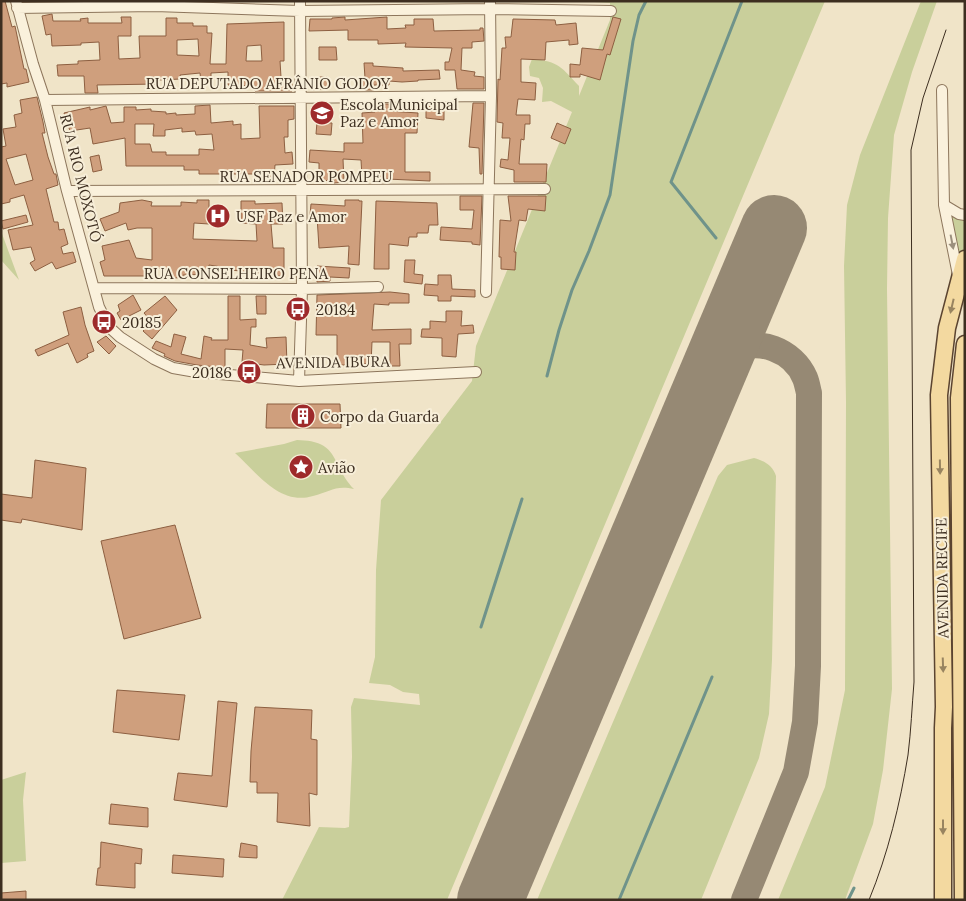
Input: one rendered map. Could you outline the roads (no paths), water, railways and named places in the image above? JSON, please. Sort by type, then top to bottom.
[{"type":"main road","name":"AVENIDA RECIFE","points":[[943,900],[944,707],[939,395],[947,328],[965,259]]},
{"type":"main road","name":"AVENIDA RECIFE","points":[[963,900],[962,422],[959,398],[965,344]]},
{"type":"street","points":[[16,5],[490,5],[611,11]]},
{"type":"street","name":"RUA RIO MOXOTÓ","points":[[16,5],[45,100],[67,191],[99,308],[109,327],[137,349]]},
{"type":"street","points":[[486,292],[491,96],[490,5]]},
{"type":"street","points":[[299,381],[302,289],[300,6]]},
{"type":"street","points":[[942,90],[944,205],[959,278]]},
{"type":"street","name":"RUA DEPUTADO AFRÂNIO GODOY","points":[[45,100],[491,96]]},
{"type":"street","name":"RUA SENADOR POMPEU","points":[[67,191],[546,189]]},
{"type":"street","points":[[944,205],[958,214],[965,215]]},
{"type":"street","name":"RUA CONSELHEIRO PENA","points":[[94,288],[302,289],[378,287]]},
{"type":"street","name":"AVENIDA IBURA","points":[[137,349],[173,368],[196,372],[299,381],[476,372]]},
{"type":"waterway","points":[[547,376],[572,290],[610,195],[633,41],[639,15],[646,1]]},
{"type":"waterway","points":[[716,238],[671,182],[742,1]]},
{"type":"waterway","points":[[481,627],[522,499]]},
{"type":"waterway","points":[[619,900],[712,677]]},
{"type":"waterway","points":[[848,900],[854,888]]},
{"type":"tram line","points":[[869,900],[893,829],[905,773],[910,737],[914,682],[911,150],[923,98],[946,30]]},
{"type":"place","name":"Escola Municipal Paz e Amor","points":[[322,113]]},
{"type":"place","name":"USF Paz e Amor","points":[[218,216]]},
{"type":"place","name":"20184","points":[[298,309]]},
{"type":"place","name":"20185","points":[[104,322]]},
{"type":"place","name":"20186","points":[[249,372]]},
{"type":"place","name":"Corpo da Guarda","points":[[303,416]]},
{"type":"place","name":"Avião","points":[[301,467]]}]
